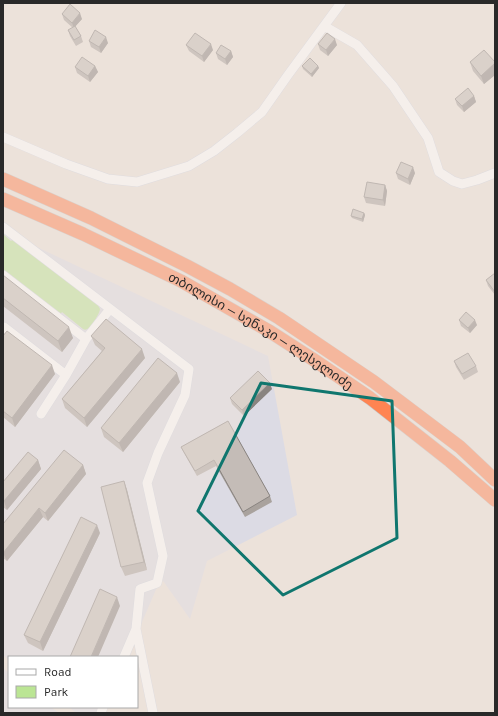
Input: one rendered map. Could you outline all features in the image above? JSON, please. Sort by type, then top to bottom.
[{"type":"highway","name":"თბილისი — სენაკი — ლესელიძე","points":[[3,179],[91,218],[187,266],[230,289],[278,318],[374,382],[460,448],[495,480]]},
{"type":"highway","name":"თბილისი — სენაკი — ლესელიძე","points":[[3,199],[83,234],[181,281],[269,331],[370,398],[450,461],[495,500]]},
{"type":"street","points":[[3,136],[66,164],[108,179],[137,182],[189,166],[214,151],[262,112],[341,3]]},
{"type":"street","points":[[324,26],[357,45],[393,86],[428,138],[440,172],[462,184],[495,173]]},
{"type":"street","points":[[3,227],[189,369],[185,395],[158,453],[147,483],[163,556],[157,583],[140,589],[136,629],[153,713]]},
{"type":"street","points":[[3,275],[86,340]]},
{"type":"street","points":[[41,414],[86,340],[110,309]]},
{"type":"street","points":[[3,328],[4,327],[66,375]]},
{"type":"street","points":[[124,656],[136,629]]},
{"type":"highlighted area","points":[[261,383],[392,401],[397,538],[283,595],[198,511]]},
{"type":"shaded area","points":[[3,231],[268,356],[297,515],[207,561],[190,619],[161,578],[127,656],[8,656],[8,659],[3,655]]},
{"type":"shaded area","points":[[3,668],[8,672],[8,708],[52,708],[59,713],[3,713]]},
{"type":"shaded area","points":[[70,708],[106,708],[104,713],[76,713]]},
{"type":"green space","points":[[3,234],[11,241],[14,238],[97,303],[100,311],[89,328],[86,330],[83,329],[62,312],[59,316],[3,270]]},
{"type":"building","points":[[70,4],[80,13],[72,23],[62,14]]},
{"type":"building","points":[[75,26],[81,36],[74,40],[68,30]]},
{"type":"building","points":[[95,30],[106,37],[99,47],[89,41]]},
{"type":"building","points":[[195,33],[211,44],[202,56],[186,45]]},
{"type":"building","points":[[327,33],[335,39],[326,50],[318,44]]},
{"type":"building","points":[[221,45],[231,51],[225,59],[216,53]]},
{"type":"building","points":[[484,50],[495,63],[481,76],[470,62]]},
{"type":"building","points":[[82,57],[95,66],[88,76],[75,67]]},
{"type":"building","points":[[310,58],[318,66],[311,74],[302,66]]},
{"type":"building","points":[[468,88],[474,96],[462,106],[455,99]]},
{"type":"building","points":[[401,162],[413,167],[408,179],[396,173]]},
{"type":"building","points":[[367,182],[385,185],[383,200],[364,197]]},
{"type":"building","points":[[353,209],[364,213],[362,219],[351,216]]},
{"type":"building","points":[[495,273],[495,292],[486,280]]},
{"type":"building","points":[[3,275],[69,327],[58,341],[3,298]]},
{"type":"building","points":[[466,312],[475,320],[468,328],[459,320]]},
{"type":"building","points":[[106,319],[142,349],[84,418],[62,399],[105,348],[91,336]]},
{"type":"building","points":[[7,331],[52,365],[12,418],[3,411],[3,336]]},
{"type":"building","points":[[468,353],[476,366],[462,374],[454,361]]},
{"type":"building","points":[[158,358],[177,373],[119,443],[101,428]]},
{"type":"building","points":[[258,371],[270,383],[242,410],[230,398]]},
{"type":"building","points":[[228,421],[270,496],[243,512],[214,460],[195,471],[181,447]]},
{"type":"building","points":[[64,450],[83,465],[45,513],[39,508],[3,553],[3,524]]},
{"type":"building","points":[[28,452],[38,460],[3,501],[3,482]]},
{"type":"building","points":[[124,481],[144,562],[121,567],[101,487]]},
{"type":"building","points":[[81,517],[97,525],[40,642],[24,635]]},
{"type":"building","points":[[100,589],[117,597],[91,656],[70,656]]}]
